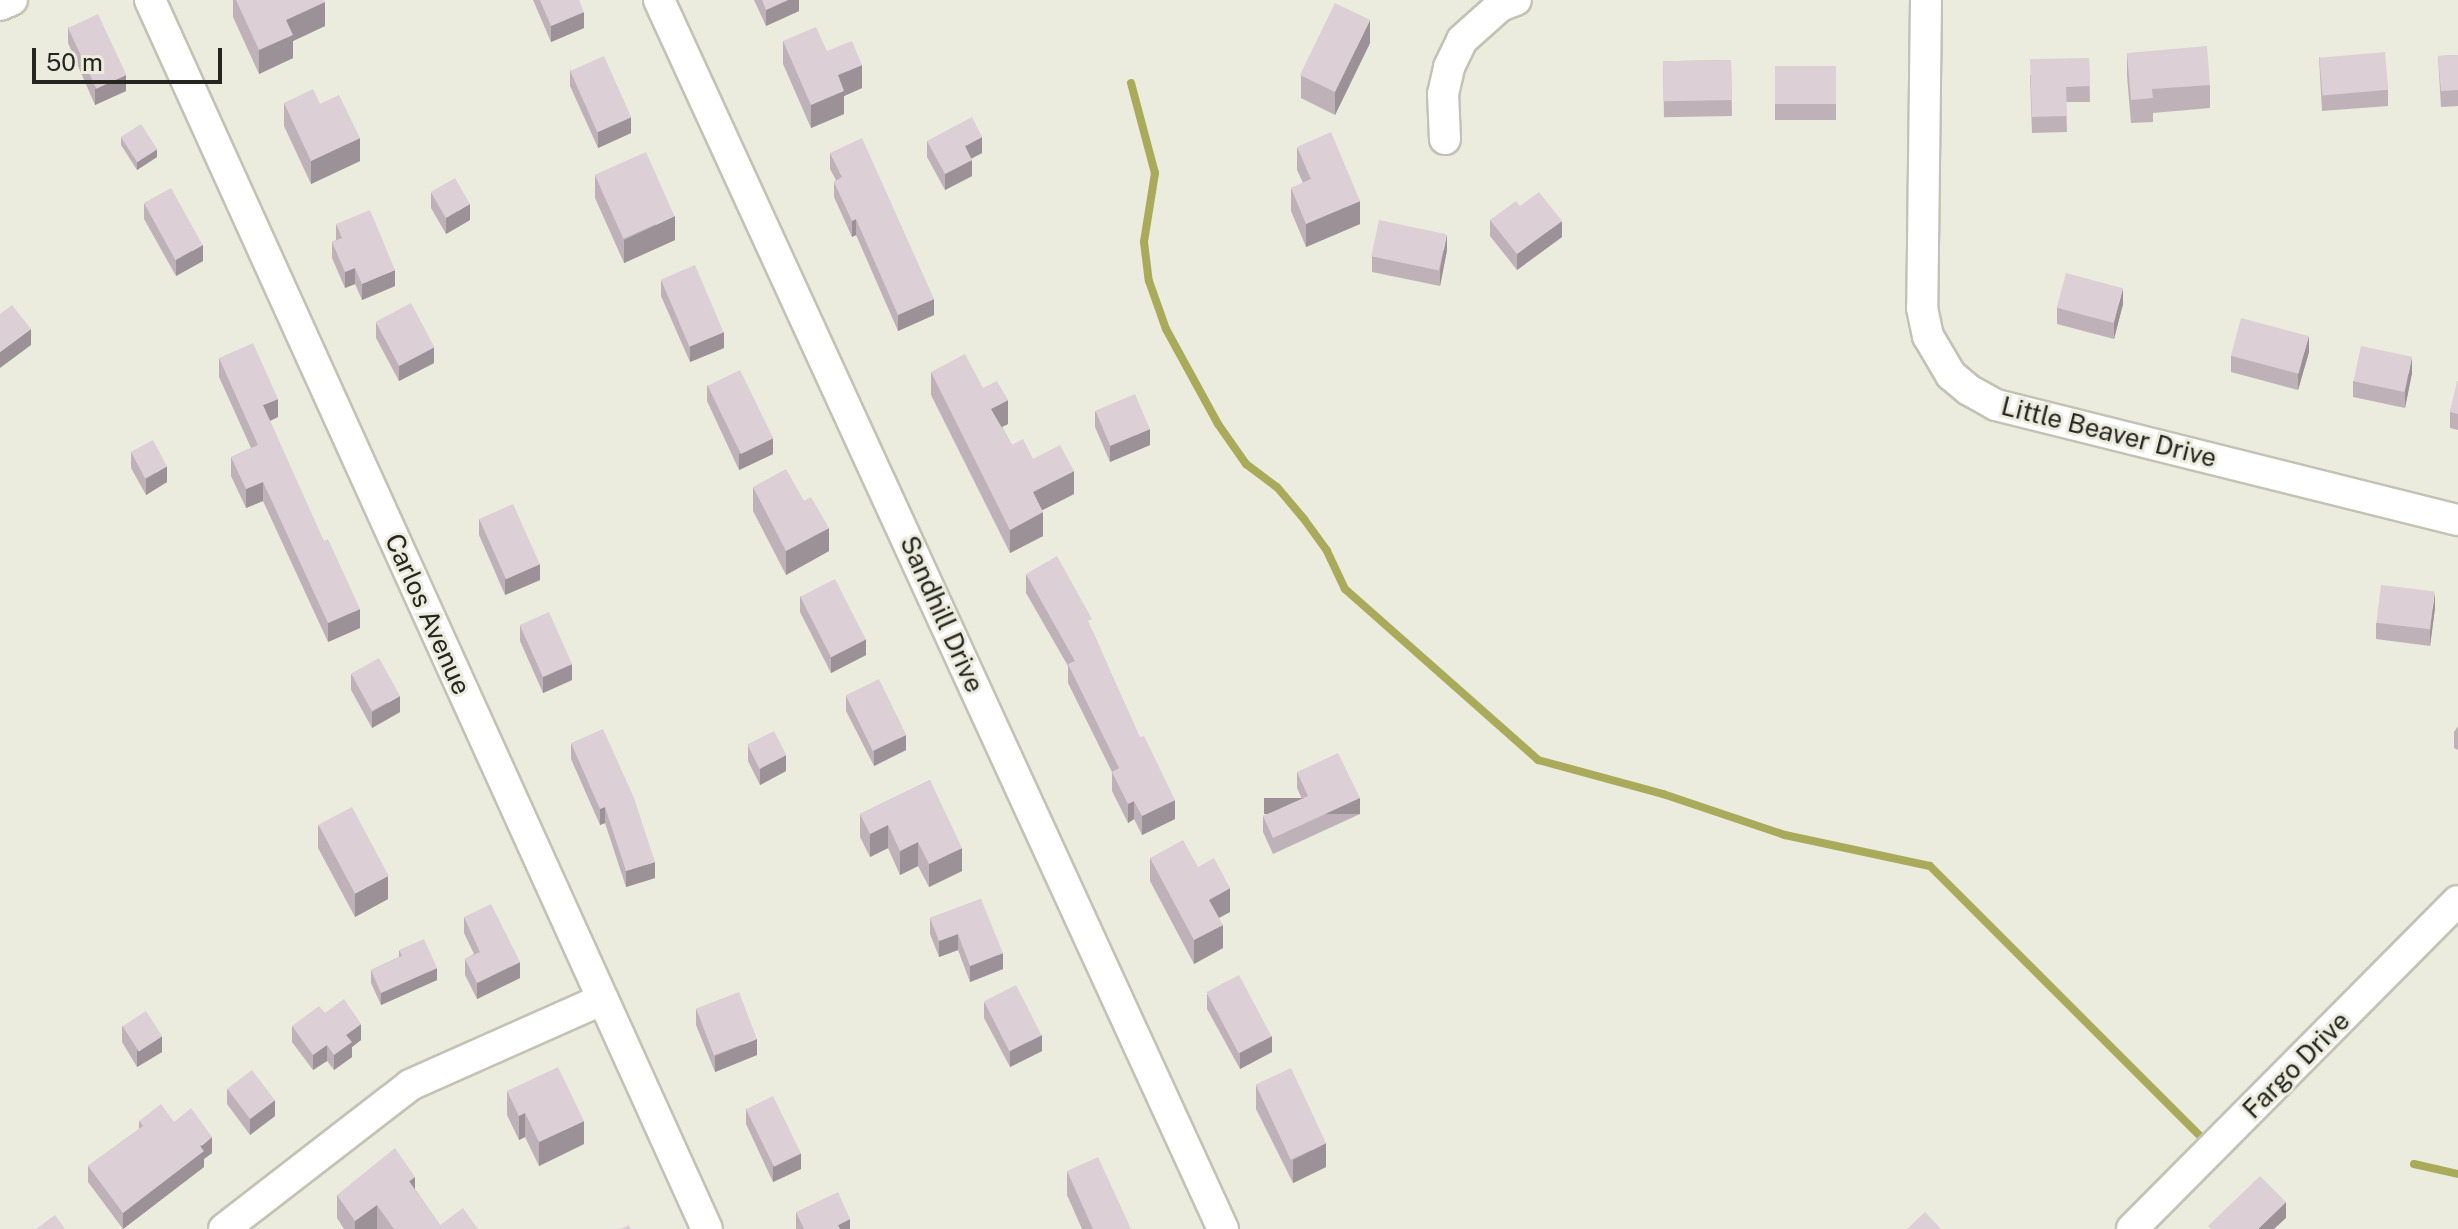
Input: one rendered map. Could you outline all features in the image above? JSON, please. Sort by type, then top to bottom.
[{"type":"street","points":[[0,5],[12,0]]},
{"type":"street","name":"Carlos Avenue","points":[[150,0],[707,1229]]},
{"type":"street","name":"Sandhill Drive","points":[[659,0],[1223,1229]]},
{"type":"street","points":[[1445,139],[1443,94],[1449,67],[1462,40],[1500,6],[1516,0]]},
{"type":"street","name":"Little Beaver Drive","points":[[1926,0],[1922,308],[1928,336],[1951,375],[1969,390],[1996,405],[2458,520]]},
{"type":"street","name":"Fargo Drive","points":[[2132,1229],[2458,901]]},
{"type":"street","points":[[224,1229],[410,1085],[603,999]]},
{"type":"building","points":[[236,0],[325,2],[286,20],[293,35],[259,50]]},
{"type":"building","points":[[540,0],[579,0],[584,12],[551,26]]},
{"type":"building","points":[[762,0],[788,0],[766,10]]},
{"type":"building","points":[[1335,3],[1370,20],[1335,92],[1300,75]]},
{"type":"building","points":[[98,14],[126,75],[96,89],[68,28]]},
{"type":"building","points":[[816,27],[827,51],[852,41],[862,65],[838,75],[844,91],[811,105],[783,41]]},
{"type":"building","points":[[2207,46],[2210,85],[2152,89],[2153,98],[2131,100],[2127,53]]},
{"type":"building","points":[[2385,52],[2388,90],[2323,96],[2319,58]]},
{"type":"building","points":[[2458,55],[2458,90],[2441,91],[2438,56]]},
{"type":"building","points":[[604,56],[631,117],[597,132],[570,71]]},
{"type":"building","points":[[2089,58],[2090,86],[2066,87],[2067,116],[2032,117],[2030,59]]},
{"type":"building","points":[[1731,60],[1732,100],[1664,101],[1663,61]]},
{"type":"building","points":[[1775,66],[1836,66],[1836,104],[1775,104]]},
{"type":"building","points":[[313,89],[320,104],[339,95],[360,138],[311,161],[284,103]]},
{"type":"building","points":[[972,117],[982,137],[965,146],[972,160],[945,174],[927,141]]},
{"type":"building","points":[[141,124],[157,149],[137,162],[121,137]]},
{"type":"building","points":[[1331,132],[1360,201],[1306,224],[1291,188],[1311,179],[1297,147]]},
{"type":"building","points":[[862,138],[934,299],[898,315],[856,219],[852,221],[834,182],[842,177],[830,153]]},
{"type":"building","points":[[646,152],[674,216],[623,239],[595,175]]},
{"type":"building","points":[[455,178],[470,204],[446,218],[431,192]]},
{"type":"building","points":[[171,188],[203,245],[175,260],[144,203]]},
{"type":"building","points":[[1539,192],[1562,221],[1517,254],[1490,220],[1516,201],[1520,206]]},
{"type":"building","points":[[370,210],[395,270],[362,284],[355,268],[345,272],[332,242],[342,238],[336,224]]},
{"type":"building","points":[[1379,220],[1446,234],[1439,271],[1371,256]]},
{"type":"building","points":[[695,265],[724,332],[689,347],[661,279]]},
{"type":"building","points":[[2066,273],[2123,288],[2114,323],[2057,308]]},
{"type":"building","points":[[411,303],[434,347],[399,366],[376,322]]},
{"type":"building","points":[[12,305],[31,329],[0,352],[0,314]]},
{"type":"building","points":[[2241,318],[2309,336],[2299,374],[2231,356]]},
{"type":"building","points":[[253,343],[278,399],[263,405],[324,541],[328,539],[360,609],[328,623],[263,482],[246,489],[231,457],[258,445],[219,358]]},
{"type":"building","points":[[2361,346],[2412,357],[2404,392],[2354,381]]},
{"type":"building","points":[[965,354],[983,388],[997,381],[1008,400],[991,409],[1012,445],[1023,439],[1033,459],[1060,445],[1074,471],[1033,492],[1043,512],[1010,530],[931,372]]},
{"type":"building","points":[[740,370],[773,438],[741,454],[708,386]]},
{"type":"building","points":[[2458,381],[2458,414],[2450,412]]},
{"type":"building","points":[[1135,394],[1150,429],[1110,446],[1095,411]]},
{"type":"building","points":[[153,440],[167,466],[145,478],[131,452]]},
{"type":"building","points":[[786,469],[804,501],[811,497],[829,528],[786,551],[753,487]]},
{"type":"building","points":[[513,504],[540,564],[506,579],[479,519]]},
{"type":"building","points":[[1057,556],[1092,619],[1088,621],[1140,737],[1144,736],[1175,800],[1142,816],[1134,801],[1128,804],[1112,772],[1119,768],[1068,664],[1075,661],[1026,574]]},
{"type":"building","points":[[835,579],[866,640],[831,657],[800,597]]},
{"type":"building","points":[[2381,585],[2435,592],[2430,629],[2376,623]]},
{"type":"building","points":[[549,612],[572,664],[543,677],[520,625]]},
{"type":"building","points":[[379,658],[400,696],[372,711],[351,674]]},
{"type":"building","points":[[879,679],[906,735],[873,751],[846,695]]},
{"type":"building","points":[[603,729],[634,798],[655,862],[626,871],[605,807],[600,809],[571,743]]},
{"type":"building","points":[[774,731],[786,755],[760,769],[747,745]]},
{"type":"building","points":[[1338,753],[1360,798],[1273,838],[1263,816],[1308,796],[1297,772]]},
{"type":"building","points":[[930,780],[962,848],[929,864],[918,842],[900,851],[888,825],[870,834],[860,814]]},
{"type":"building","points":[[352,807],[389,876],[355,894],[318,825]]},
{"type":"building","points":[[1183,840],[1198,867],[1214,858],[1230,888],[1209,900],[1223,925],[1194,940],[1150,858]]},
{"type":"building","points":[[981,899],[1003,953],[970,966],[958,934],[939,941],[930,918]]},
{"type":"building","points":[[491,904],[520,962],[477,983],[465,959],[480,952],[464,917]]},
{"type":"building","points":[[424,939],[437,968],[381,993],[371,970],[402,956],[399,950]]},
{"type":"building","points":[[1239,975],[1271,1036],[1239,1053],[1206,992]]},
{"type":"building","points":[[1016,985],[1041,1035],[1009,1051],[984,1001]]},
{"type":"building","points":[[739,992],[757,1039],[714,1055],[696,1008]]},
{"type":"building","points":[[344,999],[361,1024],[346,1035],[352,1042],[334,1055],[327,1045],[313,1055],[292,1026],[319,1006],[325,1013]]},
{"type":"building","points":[[146,1011],[162,1036],[139,1051],[123,1026]]},
{"type":"building","points":[[558,1067],[584,1121],[539,1142],[525,1113],[519,1116],[507,1091]]},
{"type":"building","points":[[1291,1068],[1326,1143],[1291,1160],[1256,1084]]},
{"type":"building","points":[[252,1070],[275,1100],[250,1119],[227,1089]]},
{"type":"building","points":[[773,1096],[801,1154],[774,1167],[746,1109]]},
{"type":"building","points":[[161,1104],[174,1122],[191,1108],[212,1137],[200,1146],[204,1151],[123,1213],[88,1166],[143,1126],[139,1121]]},
{"type":"building","points":[[395,1148],[415,1177],[409,1181],[440,1225],[463,1208],[478,1229],[394,1229],[377,1205],[355,1221],[337,1195]]},
{"type":"building","points":[[1098,1157],[1131,1229],[1093,1229],[1067,1171]]},
{"type":"building","points":[[2260,1176],[2286,1202],[2258,1229],[2211,1229],[2208,1226]]},
{"type":"building","points":[[838,1192],[850,1219],[838,1225],[840,1229],[804,1229],[796,1212]]},
{"type":"building","points":[[1925,1212],[1941,1229],[1907,1229]]},
{"type":"building","points":[[55,1215],[65,1229],[36,1229]]},
{"type":"waterway","points":[[1131,83],[1155,173],[1144,242],[1149,281],[1166,329],[1218,424],[1246,464],[1277,487],[1304,519],[1327,551],[1345,589],[1538,760],[1663,794],[1785,835],[1930,866],[2203,1139]]},
{"type":"waterway","points":[[2414,1164],[2458,1174]]}]
